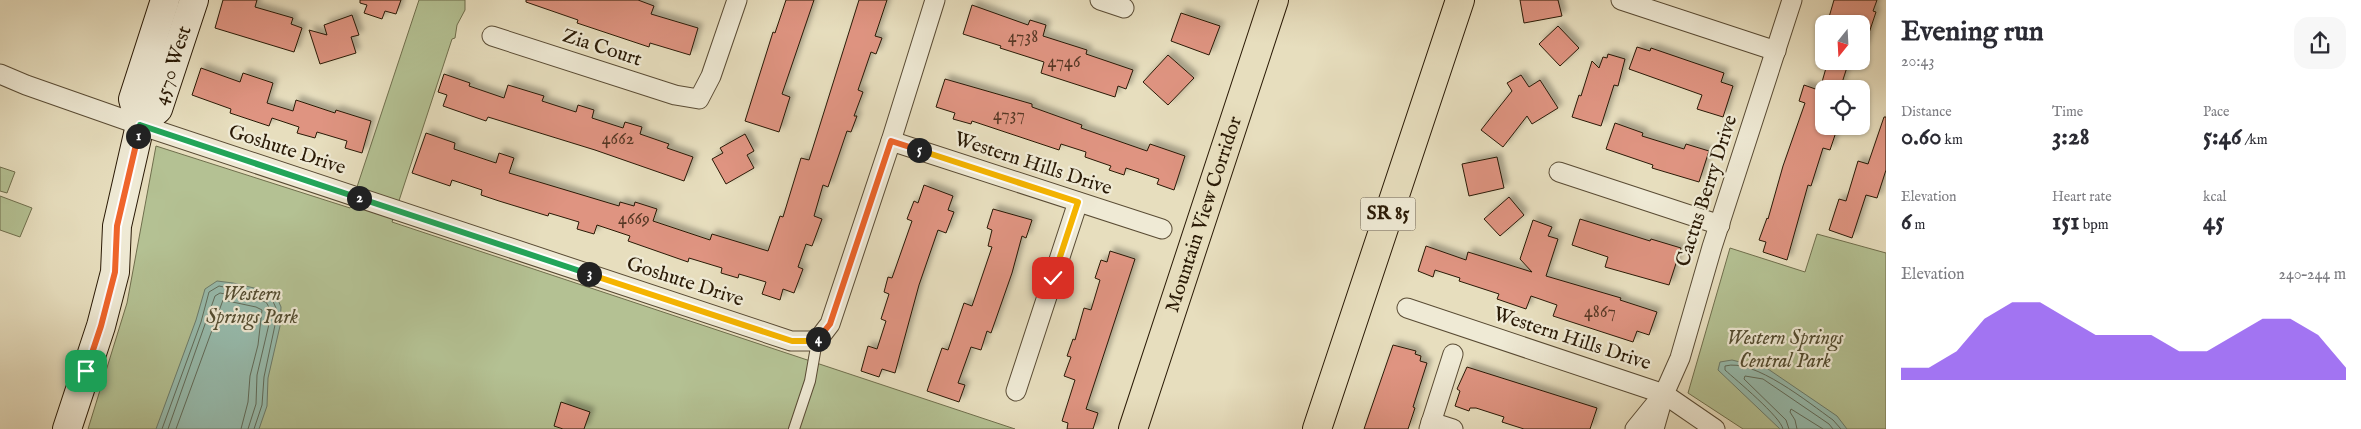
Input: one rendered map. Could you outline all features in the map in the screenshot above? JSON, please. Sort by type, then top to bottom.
[{"type":"highway","name":"Mountain View Corridor","points":[[1133,429],[1274,0]]},
{"type":"highway","name":"SR 85","points":[[1317,429],[1460,0]]},
{"type":"main road","name":"4570 West","points":[[67,429],[101,326],[115,272],[117,226],[140,125],[132,99],[165,0]]},
{"type":"main road","name":"4570 West","points":[[140,125],[158,109],[194,0]]},
{"type":"street","name":"Zia Court","points":[[492,36],[675,96],[699,99],[711,76],[737,0]]},
{"type":"street","points":[[817,341],[830,324],[891,141],[935,0]]},
{"type":"street","points":[[1100,0],[1124,8]]},
{"type":"street","points":[[1621,0],[1776,51]]},
{"type":"street","name":"Cactus Berry Drive","points":[[1664,394],[1680,358],[1720,225],[1792,0]]},
{"type":"street","name":"Goshute Drive","points":[[0,74],[26,86],[140,125],[792,341],[817,341]]},
{"type":"street","name":"Western Hills Drive","points":[[891,141],[1162,228]]},
{"type":"street","points":[[1559,172],[1720,225]]},
{"type":"street","points":[[1016,391],[1078,202]]},
{"type":"street","name":"Western Hills Drive","points":[[1407,308],[1664,394],[1715,429]]},
{"type":"street","points":[[1453,354],[1430,426],[1453,429]]},
{"type":"street","points":[[1635,429],[1664,394]]},
{"type":"street","points":[[1654,429],[1664,394]]},
{"type":"lane","points":[[794,429],[810,381],[817,341]]},
{"type":"green space","name":"Western Springs Park","points":[[419,0],[465,0],[465,10],[457,25],[455,38],[452,39],[392,222],[1015,429],[88,429],[127,303],[156,146],[350,208]]},
{"type":"green space","points":[[0,167],[15,172],[7,193],[0,191]]},
{"type":"green space","points":[[0,196],[32,208],[20,237],[0,230]]},
{"type":"green space","name":"Western Springs Central Park","points":[[1817,234],[1886,253],[1886,429],[1743,429],[1688,393],[1730,248],[1805,272]]},
{"type":"water","points":[[217,281],[275,293],[281,307],[280,326],[268,378],[267,406],[259,429],[156,429],[196,320],[205,289]]},
{"type":"water","points":[[1732,360],[1768,369],[1837,416],[1847,429],[1780,429],[1718,370],[1720,362]]},
{"type":"building","points":[[223,0],[257,0],[255,7],[293,18],[291,24],[302,28],[294,52],[215,28]]},
{"type":"building","points":[[360,0],[401,0],[396,14],[385,11],[382,19],[364,13],[367,5],[360,3]]},
{"type":"building","points":[[526,0],[638,0],[654,6],[651,14],[698,28],[690,55],[650,43],[649,47],[577,23],[578,20],[526,2]]},
{"type":"building","points":[[786,0],[814,0],[782,94],[790,97],[779,132],[745,121],[773,32],[775,33]]},
{"type":"building","points":[[859,0],[887,0],[875,36],[882,38],[876,54],[871,52],[858,90],[863,92],[854,116],[857,116],[851,132],[847,131],[828,187],[823,185],[814,216],[822,219],[812,246],[806,244],[798,267],[803,269],[794,293],[783,289],[780,300],[762,294],[766,282],[739,274],[738,278],[721,273],[722,268],[689,258],[688,262],[628,241],[630,236],[597,225],[594,234],[577,229],[579,222],[549,213],[548,216],[499,201],[481,195],[482,190],[452,180],[450,186],[412,173],[426,133],[455,143],[454,149],[496,163],[499,153],[514,158],[509,173],[619,206],[620,202],[634,206],[635,202],[657,209],[653,221],[710,240],[712,234],[768,251],[780,216],[783,217],[801,158],[809,160]]},
{"type":"building","points":[[1520,0],[1558,0],[1562,16],[1524,23]]},
{"type":"building","points":[[1834,0],[1877,0],[1873,11],[1876,12],[1870,30],[1870,15],[1830,15]]},
{"type":"building","points":[[972,5],[1028,25],[1030,20],[1046,25],[1043,36],[1087,50],[1086,54],[1133,70],[1126,89],[1118,86],[1115,97],[1041,73],[1044,62],[963,34]]},
{"type":"building","points":[[1181,13],[1220,26],[1209,55],[1171,41]]},
{"type":"building","points":[[352,15],[359,35],[351,37],[356,53],[320,64],[309,30],[327,35],[324,25]]},
{"type":"building","points":[[1558,26],[1579,48],[1560,66],[1539,44]]},
{"type":"building","points":[[1637,47],[1650,51],[1651,48],[1724,73],[1721,82],[1733,86],[1723,117],[1697,109],[1702,95],[1629,69]]},
{"type":"building","points":[[1608,54],[1625,59],[1618,86],[1614,85],[1601,126],[1572,117],[1592,61],[1599,68],[1603,57],[1607,58]]},
{"type":"building","points":[[1168,55],[1194,78],[1168,105],[1143,82]]},
{"type":"building","points":[[201,68],[240,82],[243,73],[273,83],[267,103],[293,111],[296,100],[335,113],[336,110],[371,121],[362,153],[345,148],[347,141],[317,132],[315,138],[297,133],[299,127],[272,118],[269,126],[230,113],[231,109],[192,95]]},
{"type":"building","points":[[1825,70],[1846,70],[1843,80],[1823,80]]},
{"type":"building","points":[[444,74],[470,83],[469,86],[504,98],[508,85],[544,96],[542,101],[576,112],[578,105],[594,110],[592,118],[623,128],[625,122],[642,127],[640,134],[669,144],[667,148],[693,157],[684,181],[595,150],[488,117],[486,121],[443,106],[447,95],[438,92]]},
{"type":"building","points":[[1521,75],[1529,87],[1540,80],[1558,108],[1532,124],[1527,116],[1503,147],[1481,130],[1512,91],[1507,83]]},
{"type":"building","points":[[945,79],[1032,104],[1032,107],[1082,125],[1081,128],[1147,151],[1150,144],[1185,156],[1174,190],[1157,184],[1159,179],[1126,168],[1124,175],[1109,170],[1111,166],[1085,157],[1086,152],[1061,144],[1059,150],[972,121],[971,124],[953,119],[955,113],[936,107]]},
{"type":"building","points":[[1804,85],[1815,89],[1815,135],[1835,135],[1830,150],[1823,148],[1811,186],[1808,185],[1787,260],[1763,252],[1766,242],[1759,240],[1768,219],[1783,166],[1805,103],[1799,101]]},
{"type":"building","points":[[1884,117],[1886,117],[1886,170],[1877,198],[1866,195],[1852,238],[1829,230],[1839,199],[1846,201],[1858,161],[1868,164]]},
{"type":"building","points":[[1615,123],[1643,133],[1642,136],[1684,149],[1686,144],[1709,151],[1699,182],[1652,168],[1653,165],[1606,149]]},
{"type":"building","points":[[745,134],[754,151],[747,155],[754,168],[726,184],[712,159],[723,153],[720,148]]},
{"type":"building","points":[[1497,157],[1504,188],[1469,196],[1462,164]]},
{"type":"building","points":[[924,185],[953,196],[948,210],[954,212],[946,233],[938,230],[919,285],[895,373],[882,369],[879,377],[861,371],[868,346],[877,349],[886,321],[881,319],[889,294],[884,292],[888,277],[892,278],[912,221],[907,219],[914,201],[918,203]]},
{"type":"building","points":[[1509,197],[1524,215],[1500,236],[1484,219]]},
{"type":"building","points":[[993,209],[1032,220],[1026,238],[1022,236],[1012,273],[991,333],[987,331],[981,350],[971,347],[958,383],[965,385],[959,402],[927,391],[942,348],[948,350],[964,303],[972,306],[992,247],[988,246],[992,230],[987,228]]},
{"type":"building","points":[[1580,219],[1650,241],[1651,239],[1681,248],[1669,285],[1605,267],[1608,257],[1572,245]]},
{"type":"building","points":[[1533,220],[1552,227],[1548,236],[1558,239],[1546,276],[1621,298],[1620,300],[1657,312],[1649,335],[1637,331],[1633,342],[1553,316],[1557,305],[1531,296],[1526,309],[1497,299],[1499,294],[1459,281],[1460,278],[1435,270],[1433,277],[1418,271],[1426,246],[1466,260],[1468,252],[1532,272],[1520,259]]},
{"type":"building","points":[[1110,251],[1135,259],[1086,409],[1098,413],[1093,429],[1067,429],[1068,423],[1062,421],[1075,380],[1064,376],[1071,357],[1067,356],[1073,339],[1075,340],[1084,308],[1091,310],[1100,280],[1095,278],[1101,260],[1107,262]]},
{"type":"building","points":[[1393,345],[1416,351],[1415,354],[1421,356],[1420,361],[1427,363],[1408,429],[1364,429]]},
{"type":"building","points":[[1467,367],[1597,408],[1590,429],[1524,429],[1502,422],[1504,417],[1476,408],[1470,408],[1469,411],[1455,406],[1460,391],[1457,389]]},
{"type":"building","points":[[561,402],[590,412],[584,429],[563,429],[554,426]]},
{"type":"route","points":[[86,371],[101,326],[115,272],[117,226],[140,125],[792,341],[817,341],[830,324],[891,141],[1078,202],[1053,278]]}]
